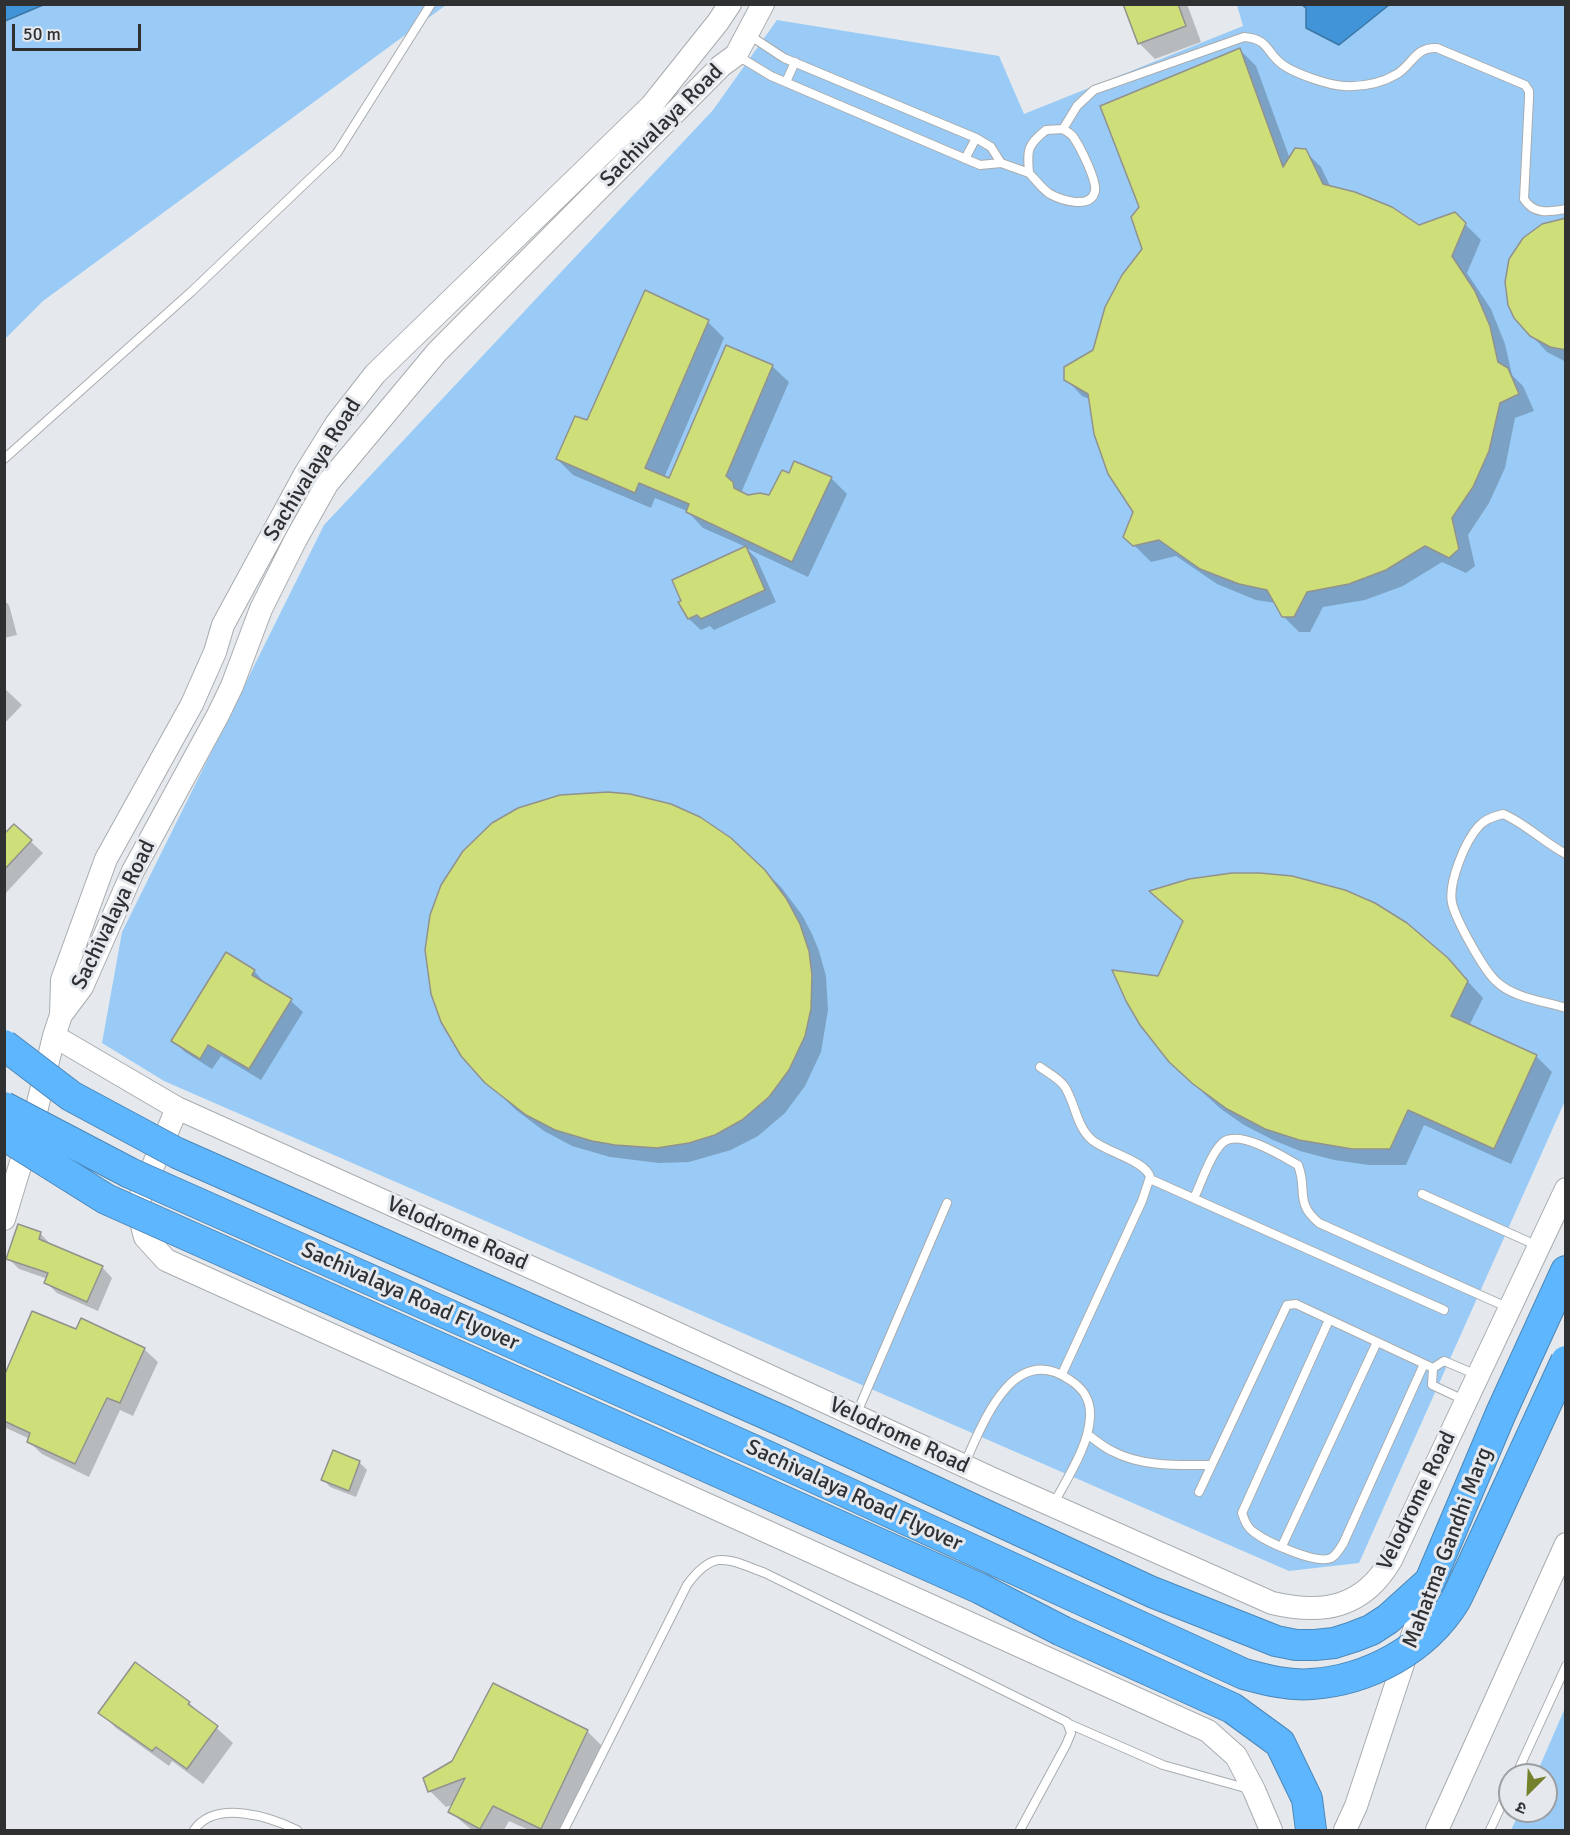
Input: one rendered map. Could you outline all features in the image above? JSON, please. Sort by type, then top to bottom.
[{"type":"highway","name":"Sachivalaya Road Flyover","points":[[4,1045],[71,1096],[177,1153],[787,1423],[1152,1592],[1276,1641],[1296,1645],[1334,1643],[1371,1630],[1403,1607],[1430,1581]]},
{"type":"highway","name":"Sachivalaya Road Flyover","points":[[4,1107],[130,1173],[767,1456],[1244,1674],[1277,1683],[1311,1684],[1345,1680],[1377,1668],[1407,1652],[1433,1629],[1454,1603],[1566,1360]]},
{"type":"highway","points":[[4,1131],[15,1142],[106,1199],[981,1589],[1062,1631],[1232,1708],[1280,1743],[1307,1799],[1311,1830]]},
{"type":"highway","name":"Mahatma Gandhi Marg","points":[[1430,1581],[1501,1413],[1566,1270]]},
{"type":"street","name":"Sachivalaya Road","points":[[58,1026],[82,987],[133,872],[218,715],[261,609],[327,484],[437,352],[743,44],[763,4]]},
{"type":"street","name":"Sachivalaya Road","points":[[4,1219],[35,1116],[58,1026],[62,980],[106,858],[192,704],[224,625],[304,474],[336,424],[375,374],[651,106],[724,14]]},
{"type":"street","points":[[724,14],[743,44]]},
{"type":"street","points":[[206,674],[231,686]]},
{"type":"street","name":"Velodrome Road","points":[[58,1026],[177,1108],[1053,1506],[1272,1603],[1294,1608],[1316,1609],[1353,1600],[1382,1576],[1566,1189]]},
{"type":"street","points":[[177,1108],[137,1205],[145,1237],[166,1260],[1208,1731],[1236,1756],[1271,1830]]},
{"type":"street","points":[[1437,1830],[1566,1544]]},
{"type":"street","name":"Mahatma Gandhi Marg","points":[[1345,1830],[1359,1796],[1430,1581]]},
{"type":"lane","points":[[4,459],[191,292],[337,153],[431,4]]},
{"type":"lane","points":[[1063,129],[1077,106],[1094,90],[1244,37],[1256,38],[1263,42],[1283,65],[1298,73],[1339,86],[1361,87],[1383,82],[1398,73],[1420,50],[1427,47],[1437,48],[1525,86],[1529,98],[1524,199],[1528,205],[1540,212],[1566,209]]},
{"type":"lane","points":[[743,44],[795,62],[976,138],[991,147],[1002,163]]},
{"type":"lane","points":[[743,44],[786,82],[980,165],[1002,163],[1029,173],[1052,195],[1078,203],[1087,201],[1092,196],[1094,186],[1086,162],[1073,135],[1063,129],[1046,130],[1030,145],[1029,173]]},
{"type":"lane","points":[[786,82],[795,62]]},
{"type":"lane","points":[[965,159],[976,138]]},
{"type":"lane","points":[[1565,852],[1532,833],[1515,819],[1503,814],[1490,818],[1479,826],[1457,867],[1452,902],[1456,914],[1488,972],[1498,983],[1509,991],[1566,1008]]},
{"type":"lane","points":[[1040,1067],[1064,1086],[1082,1130],[1091,1140],[1145,1168],[1149,1172],[1150,1179],[1062,1374]]},
{"type":"lane","points":[[1194,1198],[1214,1154],[1224,1142],[1235,1138],[1255,1144],[1298,1165],[1302,1176],[1304,1207],[1318,1222],[1509,1309]]},
{"type":"lane","points":[[1150,1179],[1444,1310]]},
{"type":"lane","points":[[1422,1194],[1539,1246]]},
{"type":"lane","points":[[856,1416],[947,1203]]},
{"type":"lane","points":[[1199,1492],[1287,1305],[1296,1304],[1428,1366],[1444,1361],[1478,1375]]},
{"type":"lane","points":[[1329,1320],[1242,1513],[1246,1525],[1254,1533],[1307,1558],[1322,1560],[1332,1558],[1343,1544],[1428,1366]]},
{"type":"lane","points":[[1282,1546],[1377,1342]]},
{"type":"lane","points":[[1428,1366],[1432,1385],[1466,1401]]},
{"type":"lane","points":[[963,1465],[991,1408],[999,1395],[1011,1383],[1034,1370],[1062,1374],[1082,1388],[1090,1403],[1090,1418],[1088,1435],[1053,1506]]},
{"type":"lane","points":[[1088,1435],[1111,1451],[1132,1459],[1156,1464],[1211,1465]]},
{"type":"lane","points":[[564,1830],[687,1585],[699,1569],[709,1561],[730,1560],[765,1573],[1066,1722],[1163,1765],[1254,1790]]},
{"type":"lane","points":[[1522,1763],[1566,1666]]},
{"type":"lane","points":[[1020,1830],[1066,1745],[1071,1732],[1066,1722]]},
{"type":"lane","points":[[194,1830],[208,1818],[222,1814],[248,1813],[297,1830]]},
{"type":"lane","points":[[1490,1830],[1498,1813]]},
{"type":"shaded area","points":[[5,4],[43,4],[43,5],[5,21]]},
{"type":"shaded area","points":[[5,5],[446,5],[43,301],[5,339]]},
{"type":"shaded area","points":[[1237,5],[1565,5],[1565,1101],[1359,1563],[1289,1571],[164,1081],[102,1043],[122,932],[324,525],[713,110],[777,20],[999,56],[1024,114],[1243,26]]},
{"type":"shaded area","points":[[1302,5],[1389,5],[1339,45],[1306,28],[1306,8]]},
{"type":"shaded area","points":[[1565,1708],[1565,1830],[1511,1830],[1514,1823],[1558,1823],[1558,1763],[1541,1763]]},
{"type":"building","points":[[1123,4],[1178,4],[1186,26],[1138,44]]},
{"type":"building","points":[[1240,48],[1283,167],[1295,148],[1306,149],[1323,184],[1355,192],[1392,207],[1419,225],[1455,212],[1466,223],[1452,256],[1475,291],[1490,326],[1498,362],[1508,368],[1519,394],[1500,403],[1489,451],[1473,487],[1452,518],[1459,549],[1449,558],[1425,546],[1386,570],[1349,584],[1307,592],[1294,617],[1282,617],[1267,590],[1239,584],[1200,569],[1159,540],[1133,546],[1123,537],[1133,512],[1108,474],[1094,434],[1088,394],[1064,380],[1064,367],[1093,350],[1105,307],[1122,275],[1142,249],[1131,217],[1139,207],[1100,106]]},
{"type":"building","points":[[1566,218],[1566,350],[1550,347],[1530,336],[1514,318],[1508,305],[1505,282],[1509,259],[1523,238],[1542,224]]},
{"type":"building","points":[[645,290],[709,320],[645,468],[669,478],[726,345],[773,365],[726,476],[733,482],[734,488],[748,495],[760,493],[769,495],[782,470],[789,473],[794,461],[832,477],[792,562],[686,512],[689,504],[639,483],[635,493],[556,459],[575,416],[587,420]]},
{"type":"building","points":[[746,546],[765,590],[701,619],[697,615],[688,619],[678,602],[681,601],[672,580]]},
{"type":"building","points":[[608,792],[630,794],[671,804],[700,817],[731,838],[765,870],[786,898],[800,924],[809,951],[812,975],[811,1009],[805,1036],[789,1070],[769,1097],[742,1120],[715,1135],[689,1143],[657,1148],[615,1145],[555,1130],[526,1115],[485,1083],[461,1056],[441,1022],[431,994],[425,950],[430,915],[441,885],[463,851],[492,823],[518,808],[560,795]]},
{"type":"building","points":[[14,824],[32,840],[4,870],[4,834]]},
{"type":"building","points":[[1232,873],[1292,876],[1345,890],[1375,903],[1407,923],[1448,958],[1468,981],[1451,1016],[1537,1055],[1494,1149],[1408,1110],[1390,1149],[1352,1149],[1299,1140],[1265,1129],[1227,1109],[1193,1084],[1169,1062],[1140,1025],[1112,970],[1158,976],[1183,921],[1149,891],[1189,879]]},
{"type":"building","points":[[226,952],[255,970],[252,975],[292,999],[249,1069],[208,1045],[200,1059],[171,1041]]},
{"type":"building","points":[[18,1224],[41,1232],[39,1239],[103,1266],[87,1302],[44,1283],[48,1273],[6,1259]]},
{"type":"building","points":[[32,1311],[76,1329],[81,1318],[145,1348],[120,1403],[107,1398],[75,1464],[27,1442],[30,1433],[4,1421],[4,1376]]},
{"type":"building","points":[[333,1450],[360,1461],[349,1491],[321,1480]]},
{"type":"building","points":[[135,1662],[190,1702],[188,1704],[218,1726],[187,1769],[156,1747],[152,1751],[98,1713]]},
{"type":"building","points":[[493,1683],[588,1730],[541,1829],[493,1806],[480,1829],[448,1812],[465,1778],[428,1792],[423,1778],[452,1761]]}]
